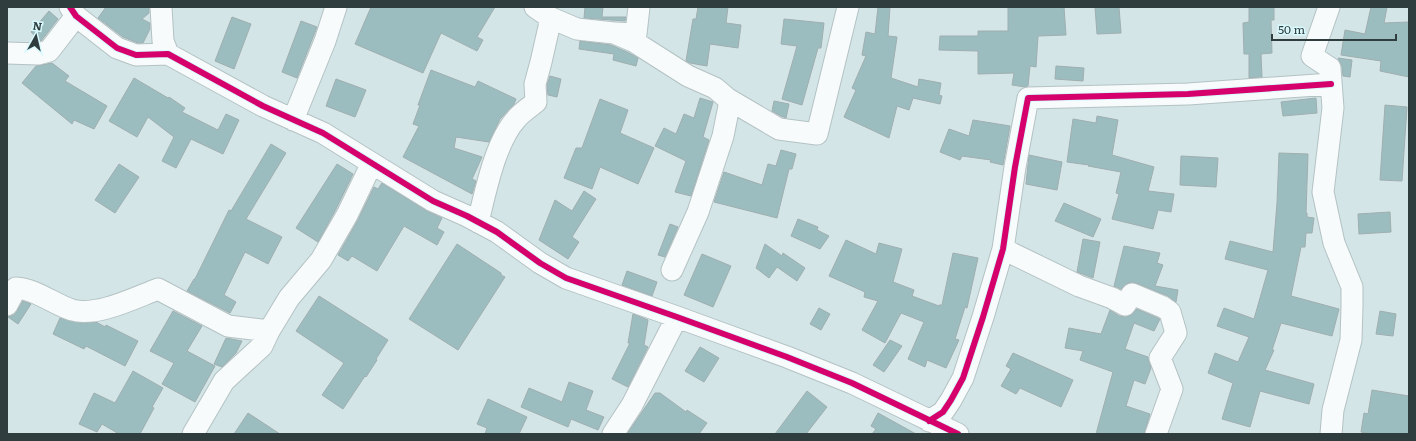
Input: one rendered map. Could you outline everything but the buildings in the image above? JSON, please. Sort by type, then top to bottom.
[{"type":"street","points":[[161,7],[163,40],[168,54]]},
{"type":"street","points":[[293,120],[325,41],[336,7]]},
{"type":"street","points":[[478,222],[488,182],[503,139],[517,118],[536,102],[535,84],[541,62],[543,12],[577,29],[596,32],[636,34],[640,7]]},
{"type":"street","points":[[614,33],[633,41],[688,76],[715,88],[728,99],[779,129],[817,134],[848,7]]},
{"type":"street","points":[[1329,7],[1312,56],[1330,68],[1333,108],[1323,192],[1334,243],[1352,287],[1351,340],[1333,410],[1331,434]]},
{"type":"street","points":[[7,53],[38,54],[49,51],[73,12],[117,48],[136,55],[168,54],[263,106],[323,134],[432,201],[467,216],[497,232],[540,263],[566,278],[677,317],[852,383],[958,434]]},
{"type":"street","points":[[929,421],[943,412],[963,378],[983,317],[1003,249],[1014,167],[1028,98],[1188,94],[1331,84]]},
{"type":"street","points":[[672,270],[698,212],[723,136],[729,106],[728,99]]},
{"type":"street","points":[[193,434],[224,381],[262,346],[269,331],[289,298],[321,260],[347,215],[372,163]]},
{"type":"street","points":[[1003,249],[1079,286],[1112,298],[1125,305],[1132,294],[1163,307],[1170,312],[1176,333],[1160,358],[1172,389],[1156,434]]},
{"type":"street","points":[[7,305],[16,288],[25,289],[74,310],[98,311],[158,289],[228,326],[269,331]]},
{"type":"street","points":[[613,434],[632,405],[677,317]]},
{"type":"cycle path","points":[[70,7],[76,16],[117,48],[136,55],[168,54],[263,106],[323,133],[433,201],[467,216],[497,232],[540,263],[566,278],[787,357],[852,383],[958,434]]},
{"type":"cycle path","points":[[929,421],[943,412],[963,378],[983,317],[1003,249],[1015,167],[1028,98],[1188,94],[1331,84]]}]
